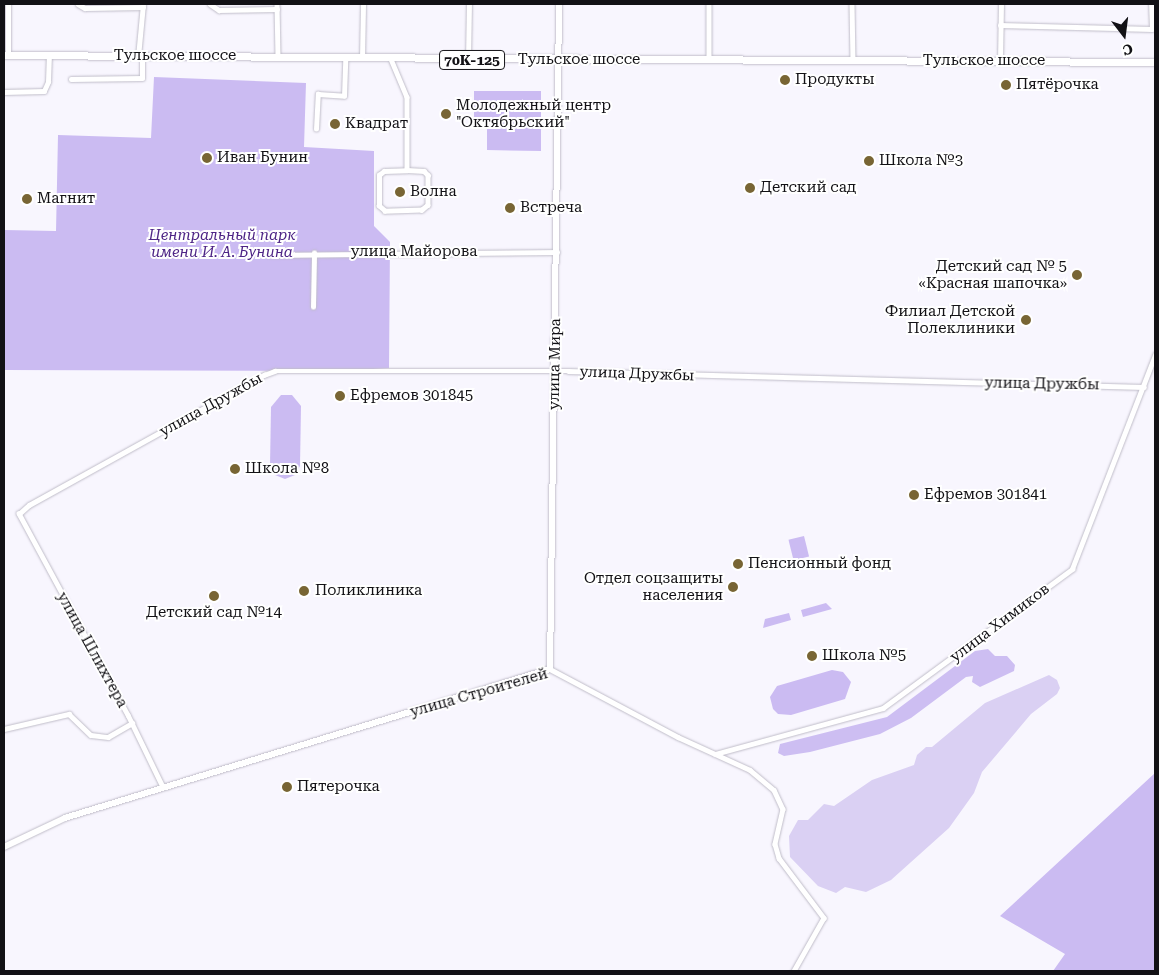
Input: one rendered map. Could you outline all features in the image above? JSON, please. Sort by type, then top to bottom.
[{"type":"main road","name":"Тульское шоссе","points":[[6,55],[468,60],[1000,60],[1155,62]]},
{"type":"street","points":[[6,55],[8,4]]},
{"type":"street","points":[[71,79],[142,78],[140,57],[143,5],[85,8],[78,4]]},
{"type":"street","points":[[210,4],[219,10],[277,6],[278,57]]},
{"type":"street","points":[[362,58],[364,4]]},
{"type":"street","points":[[468,60],[469,4]]},
{"type":"street","name":"улица Мира","points":[[550,669],[559,4]]},
{"type":"street","points":[[709,4],[709,60]]},
{"type":"street","points":[[852,4],[853,60]]},
{"type":"street","points":[[1000,60],[1001,4]]},
{"type":"street","points":[[1000,25],[1152,29],[1151,4]]},
{"type":"street","points":[[4,92],[44,91],[48,82],[49,55]]},
{"type":"street","points":[[316,130],[318,94],[344,96],[345,58]]},
{"type":"street","points":[[392,59],[406,96],[407,170]]},
{"type":"street","points":[[407,170],[424,171],[428,175],[428,205],[422,210],[384,211],[379,206],[379,175],[384,171],[407,170]]},
{"type":"street","name":"улица Майорова","points":[[270,255],[314,253],[557,252]]},
{"type":"street","points":[[313,307],[314,253]]},
{"type":"street","name":"улица Химиков","points":[[714,754],[883,708],[1072,569],[1155,355]]},
{"type":"street","name":"улица Дружбы","points":[[19,514],[28,505],[275,371],[555,372],[1144,387]]},
{"type":"street","name":"улица Шлихтера","points":[[19,514],[132,723],[163,788]]},
{"type":"street","name":"улица Строителей","points":[[4,847],[64,818],[550,669],[714,754],[750,770],[774,790],[783,810],[775,844],[779,858],[824,918],[794,971]]},
{"type":"street","points":[[4,728],[69,714],[91,735],[108,737],[132,723]]},
{"type":"green space","name":"Центральный парк имени И. А. Бунина","points":[[154,77],[306,83],[304,147],[374,151],[374,226],[390,242],[389,368],[342,371],[4,370],[4,230],[56,231],[58,135],[151,138]]},
{"type":"green space","points":[[474,91],[541,91],[541,151],[487,150],[487,119],[474,118]]},
{"type":"green space","points":[[281,395],[292,395],[301,406],[300,466],[295,475],[285,479],[275,475],[270,466],[271,407]]},
{"type":"green space","points":[[804,536],[809,556],[794,560],[788,540]]},
{"type":"green space","points":[[826,603],[832,609],[803,617],[801,610]]},
{"type":"green space","points":[[789,613],[791,620],[763,628],[765,619]]},
{"type":"green space","points":[[832,670],[843,672],[851,682],[845,699],[791,715],[778,714],[773,709],[770,697],[777,686]]},
{"type":"green space","points":[[1155,773],[1155,971],[1053,971],[1065,954],[1000,916]]},
{"type":"shaded area","points":[[988,649],[995,656],[1007,656],[1015,665],[1014,671],[980,687],[972,682],[973,676],[966,677],[911,718],[880,734],[810,752],[784,756],[778,753],[780,744],[887,717],[975,651]]},
{"type":"shaded area","points":[[1049,675],[1057,680],[1060,688],[1057,694],[1031,714],[982,772],[974,793],[949,828],[891,880],[866,892],[845,887],[836,893],[818,886],[790,857],[789,836],[798,820],[808,820],[824,804],[834,806],[872,780],[914,765],[917,755],[926,747],[932,747],[985,703]]},
{"type":"place","name":"Продукты","points":[[785,80]]},
{"type":"place","name":"Пятёрочка","points":[[1006,85]]},
{"type":"place","name":"Молодежный центр \"Октябрьский\"","points":[[446,114]]},
{"type":"place","name":"Квадрат","points":[[335,124]]},
{"type":"place","name":"Иван Бунин","points":[[207,158]]},
{"type":"place","name":"Школа №3","points":[[869,161]]},
{"type":"place","name":"Детский сад","points":[[750,188]]},
{"type":"place","name":"Волна","points":[[400,192]]},
{"type":"place","name":"Магнит","points":[[27,199]]},
{"type":"place","name":"Встреча","points":[[510,208]]},
{"type":"place","name":"Детский сад № 5 «Красная шапочка»","points":[[1077,275]]},
{"type":"place","name":"Филиал Детской Полеклиники","points":[[1026,320]]},
{"type":"place","name":"Ефремов 301845","points":[[340,396]]},
{"type":"place","name":"Школа №8","points":[[235,469]]},
{"type":"place","name":"Ефремов 301841","points":[[914,495]]},
{"type":"place","name":"Пенсионный фонд","points":[[738,564]]},
{"type":"place","name":"Отдел соцзащиты населения","points":[[733,587]]},
{"type":"place","name":"Поликлиника","points":[[304,591]]},
{"type":"place","name":"Детский сад №14","points":[[214,596]]},
{"type":"place","name":"Школа №5","points":[[812,656]]},
{"type":"place","name":"Пятерочка","points":[[287,787]]}]
